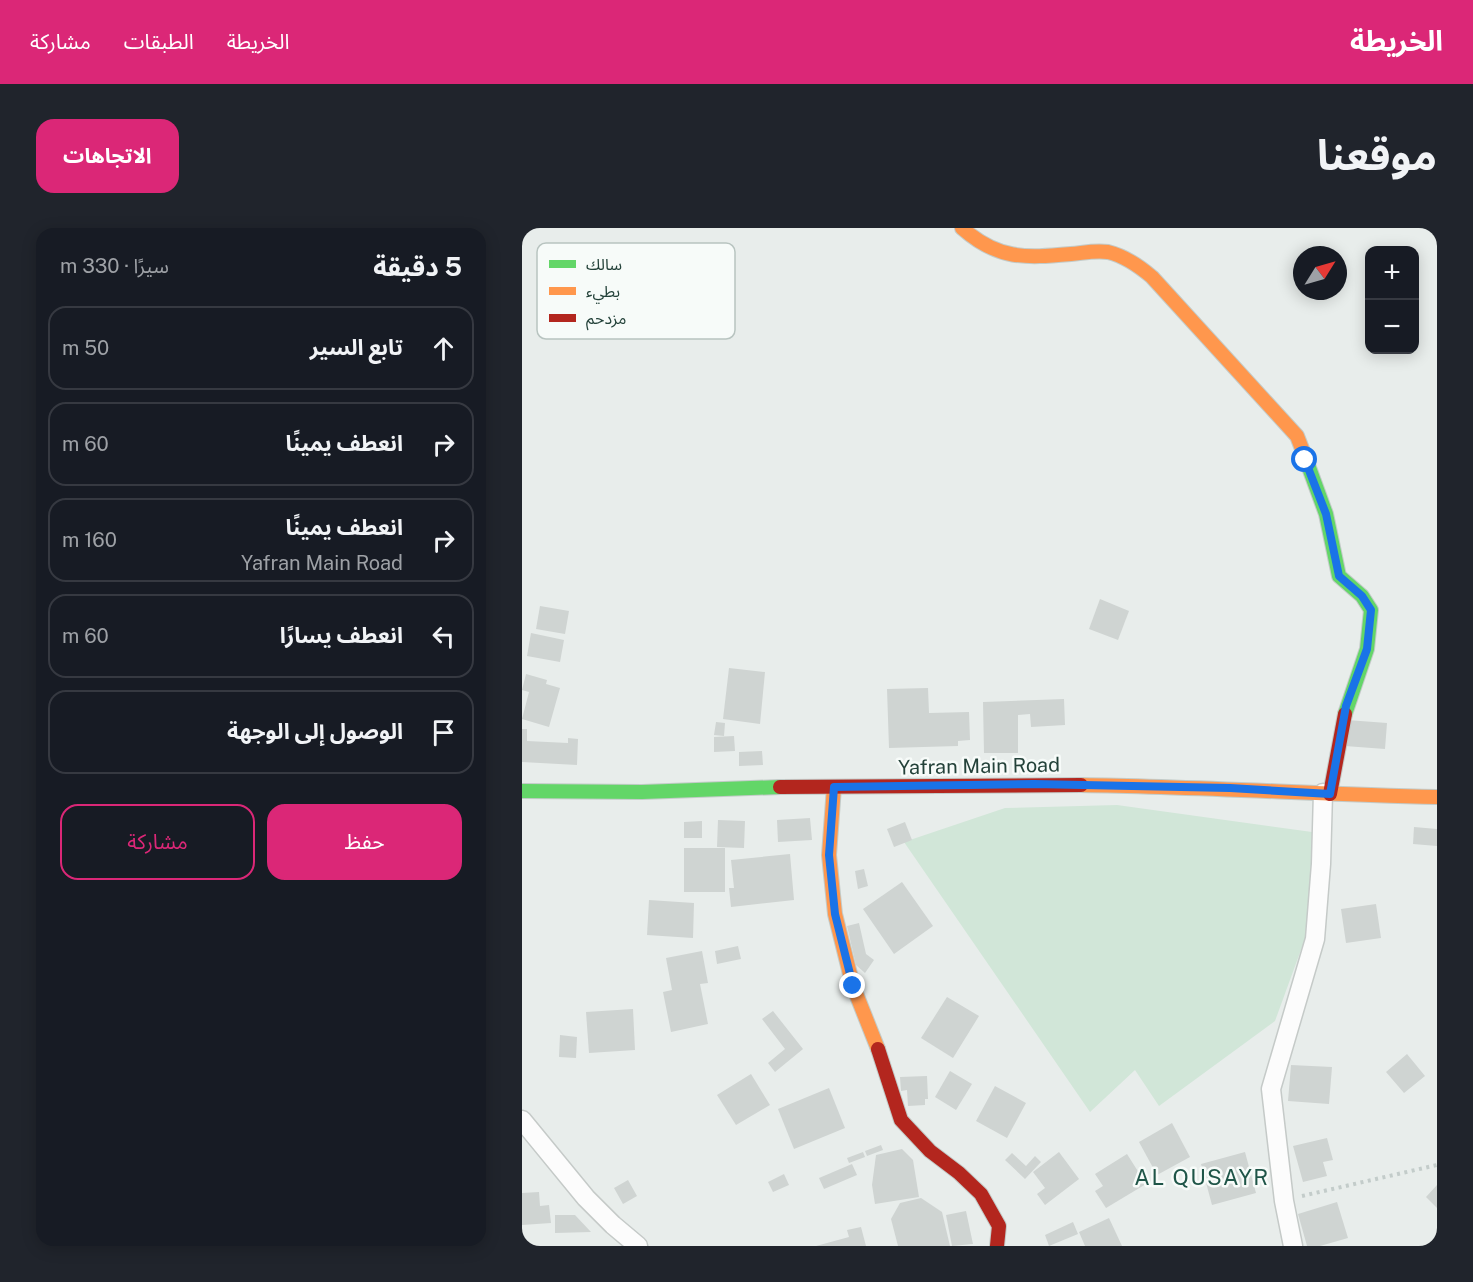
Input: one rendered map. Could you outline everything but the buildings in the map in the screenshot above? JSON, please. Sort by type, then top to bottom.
[{"type":"street","points":[[962,228],[978,242],[1000,254],[1021,257],[1098,251],[1123,257],[1136,263],[1152,277],[1297,436],[1326,514],[1339,576],[1362,596],[1371,610],[1367,649],[1346,706],[1326,794],[1315,939],[1271,1089],[1284,1201],[1293,1246]]},
{"type":"street","name":"Yafran Main Road","points":[[522,791],[642,792],[1046,784],[1230,788],[1326,794],[1437,797]]},
{"type":"street","points":[[834,787],[829,855],[835,914],[853,986],[876,1043],[901,1120],[930,1151],[959,1173],[981,1194],[999,1226],[997,1246]]},
{"type":"street","points":[[522,1120],[586,1198],[638,1246]]},
{"type":"path","points":[[1284,1201],[1437,1165]]},
{"type":"green space","points":[[1117,805],[1312,832],[1310,925],[1275,1021],[1159,1106],[1135,1070],[1090,1112],[904,842],[1005,808]]},
{"type":"traffic: fast","points":[[1304,454],[1326,514],[1339,576],[1362,596],[1371,610],[1367,649],[1345,714]]},
{"type":"traffic: fast","points":[[522,791],[642,792],[780,787]]},
{"type":"traffic: slow","points":[[962,228],[988,246],[1013,254],[1040,256],[1103,251],[1120,256],[1137,265],[1152,277],[1297,436],[1304,454]]},
{"type":"traffic: slow","points":[[1081,785],[1437,797]]},
{"type":"traffic: slow","points":[[834,787],[829,855],[835,914],[853,986],[878,1049]]},
{"type":"traffic: jam","points":[[1330,794],[1345,714]]},
{"type":"traffic: jam","points":[[780,787],[1081,785]]},
{"type":"traffic: jam","points":[[878,1049],[901,1120],[930,1151],[959,1173],[981,1194],[999,1226],[997,1246]]},
{"type":"district","name":"AL QUSAYR","points":[[1202,1177]]},
{"type":"route","points":[[853,986],[835,914],[829,855],[834,787],[1034,784],[1230,788],[1330,794],[1346,706],[1367,649],[1371,610],[1362,596],[1339,576],[1326,514],[1305,460]]}]
